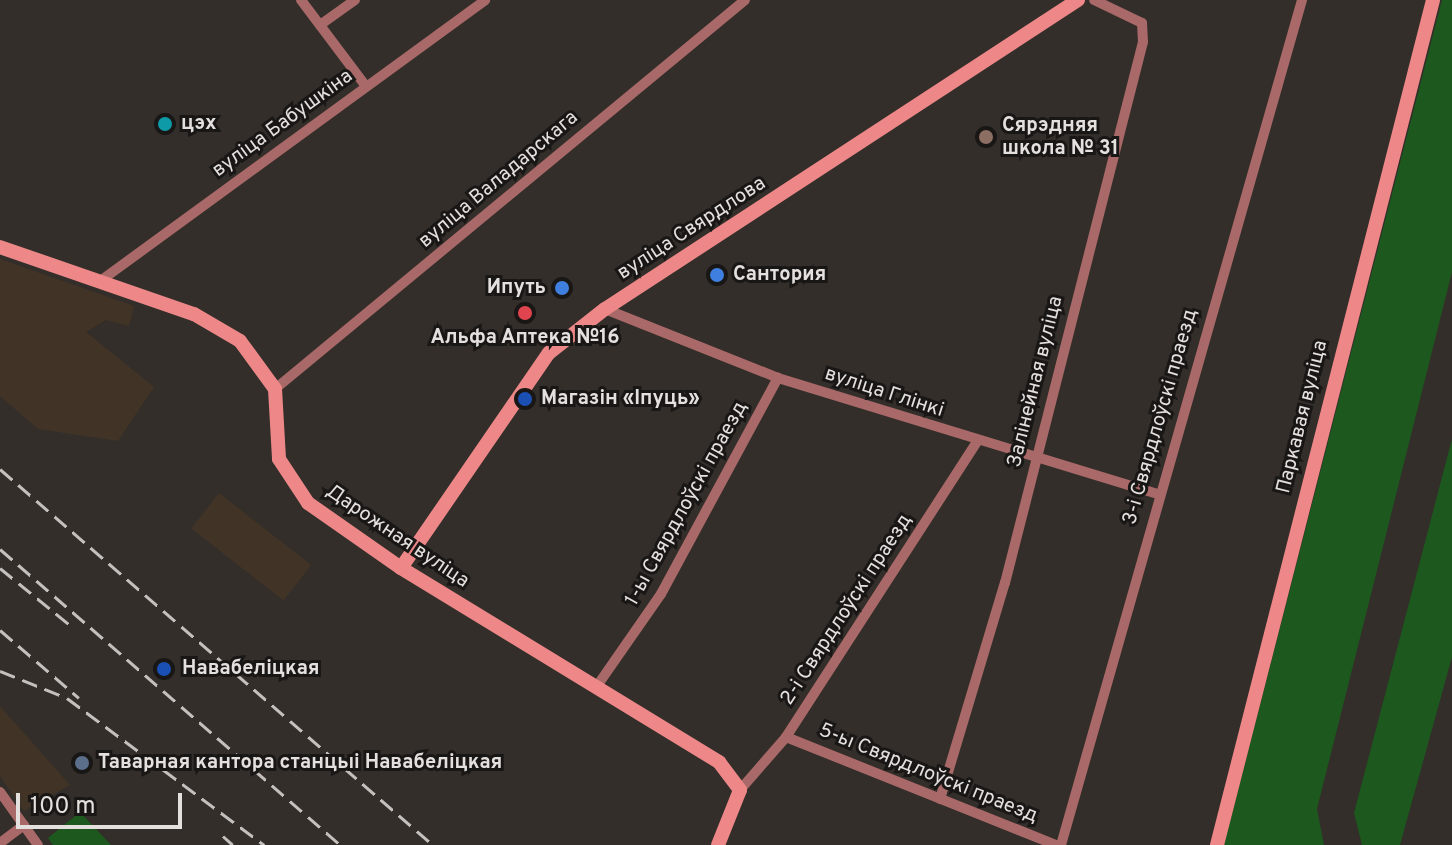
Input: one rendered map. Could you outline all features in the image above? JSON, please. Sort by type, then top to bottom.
[{"type":"street","points":[[301,0],[365,85]]},
{"type":"street","points":[[320,25],[355,0]]},
{"type":"street","name":"вуліца Бабушкіна","points":[[103,279],[485,0]]},
{"type":"street","name":"вуліца Валадарскага","points":[[275,389],[745,0]]},
{"type":"street","name":"вуліца Свярдлова","points":[[401,568],[549,353],[605,309],[1078,0]]},
{"type":"street","name":"Залінейная вуліца","points":[[940,799],[1034,461],[1143,42],[1142,23],[1094,0]]},
{"type":"street","name":"3-і Свярдлоўскі праезд","points":[[1059,845],[1302,0]]},
{"type":"street","name":"Паркавая вуліца","points":[[1217,845],[1433,0]]},
{"type":"street","points":[[0,247],[103,279],[212,322],[240,341],[275,389]]},
{"type":"street","name":"вуліца Глінкі","points":[[605,309],[778,378],[1034,461],[1158,494]]},
{"type":"street","name":"1-ы Свярдлоўскі праезд","points":[[597,686],[661,594],[778,378]]},
{"type":"street","name":"Дарожная вуліца","points":[[275,389],[279,459],[286,477],[308,503],[401,568],[719,762],[740,790]]},
{"type":"street","name":"2-і Свярдлоўскі праезд","points":[[740,790],[786,737],[977,442]]},
{"type":"street","name":"5-ы Свярдлоўскі праезд","points":[[786,737],[1059,845]]},
{"type":"street","points":[[718,845],[740,790]]},
{"type":"street","points":[[0,792],[38,845]]},
{"type":"street","points":[[0,843],[24,825]]},
{"type":"shaded area","points":[[0,259],[134,306],[129,326],[106,320],[86,332],[154,387],[118,441],[38,429],[0,396]]},
{"type":"shaded area","points":[[219,493],[311,565],[283,600],[191,528]]},
{"type":"shaded area","points":[[0,706],[70,785],[24,811],[0,776]]},
{"type":"green space","points":[[1442,0],[1452,0],[1452,272],[1317,809],[1324,845],[1224,845]]},
{"type":"green space","points":[[1452,439],[1452,657],[1400,845],[1362,845],[1354,813]]},
{"type":"green space","points":[[80,812],[111,845],[53,845],[48,838]]},
{"type":"railway","points":[[0,469],[433,845]]},
{"type":"railway","points":[[0,549],[341,845]]},
{"type":"railway","points":[[0,568],[71,626]]},
{"type":"railway","points":[[0,630],[79,698]]},
{"type":"railway","points":[[0,671],[67,698],[264,845]]},
{"type":"railway","points":[[223,836],[233,845]]},
{"type":"place","name":"цэх","points":[[165,124]]},
{"type":"place","name":"Сярэдняя школа № 31","points":[[986,137]]},
{"type":"place","name":"Сантория","points":[[717,275]]},
{"type":"place","name":"Ипуть","points":[[562,288]]},
{"type":"place","name":"Альфа Аптека №16","points":[[525,313]]},
{"type":"place","name":"Магазін «Іпуць»","points":[[525,399]]},
{"type":"place","name":"Навабеліцкая","points":[[164,669]]},
{"type":"place","name":"Таварная кантора станцыі Навабеліцкая","points":[[82,763]]}]
